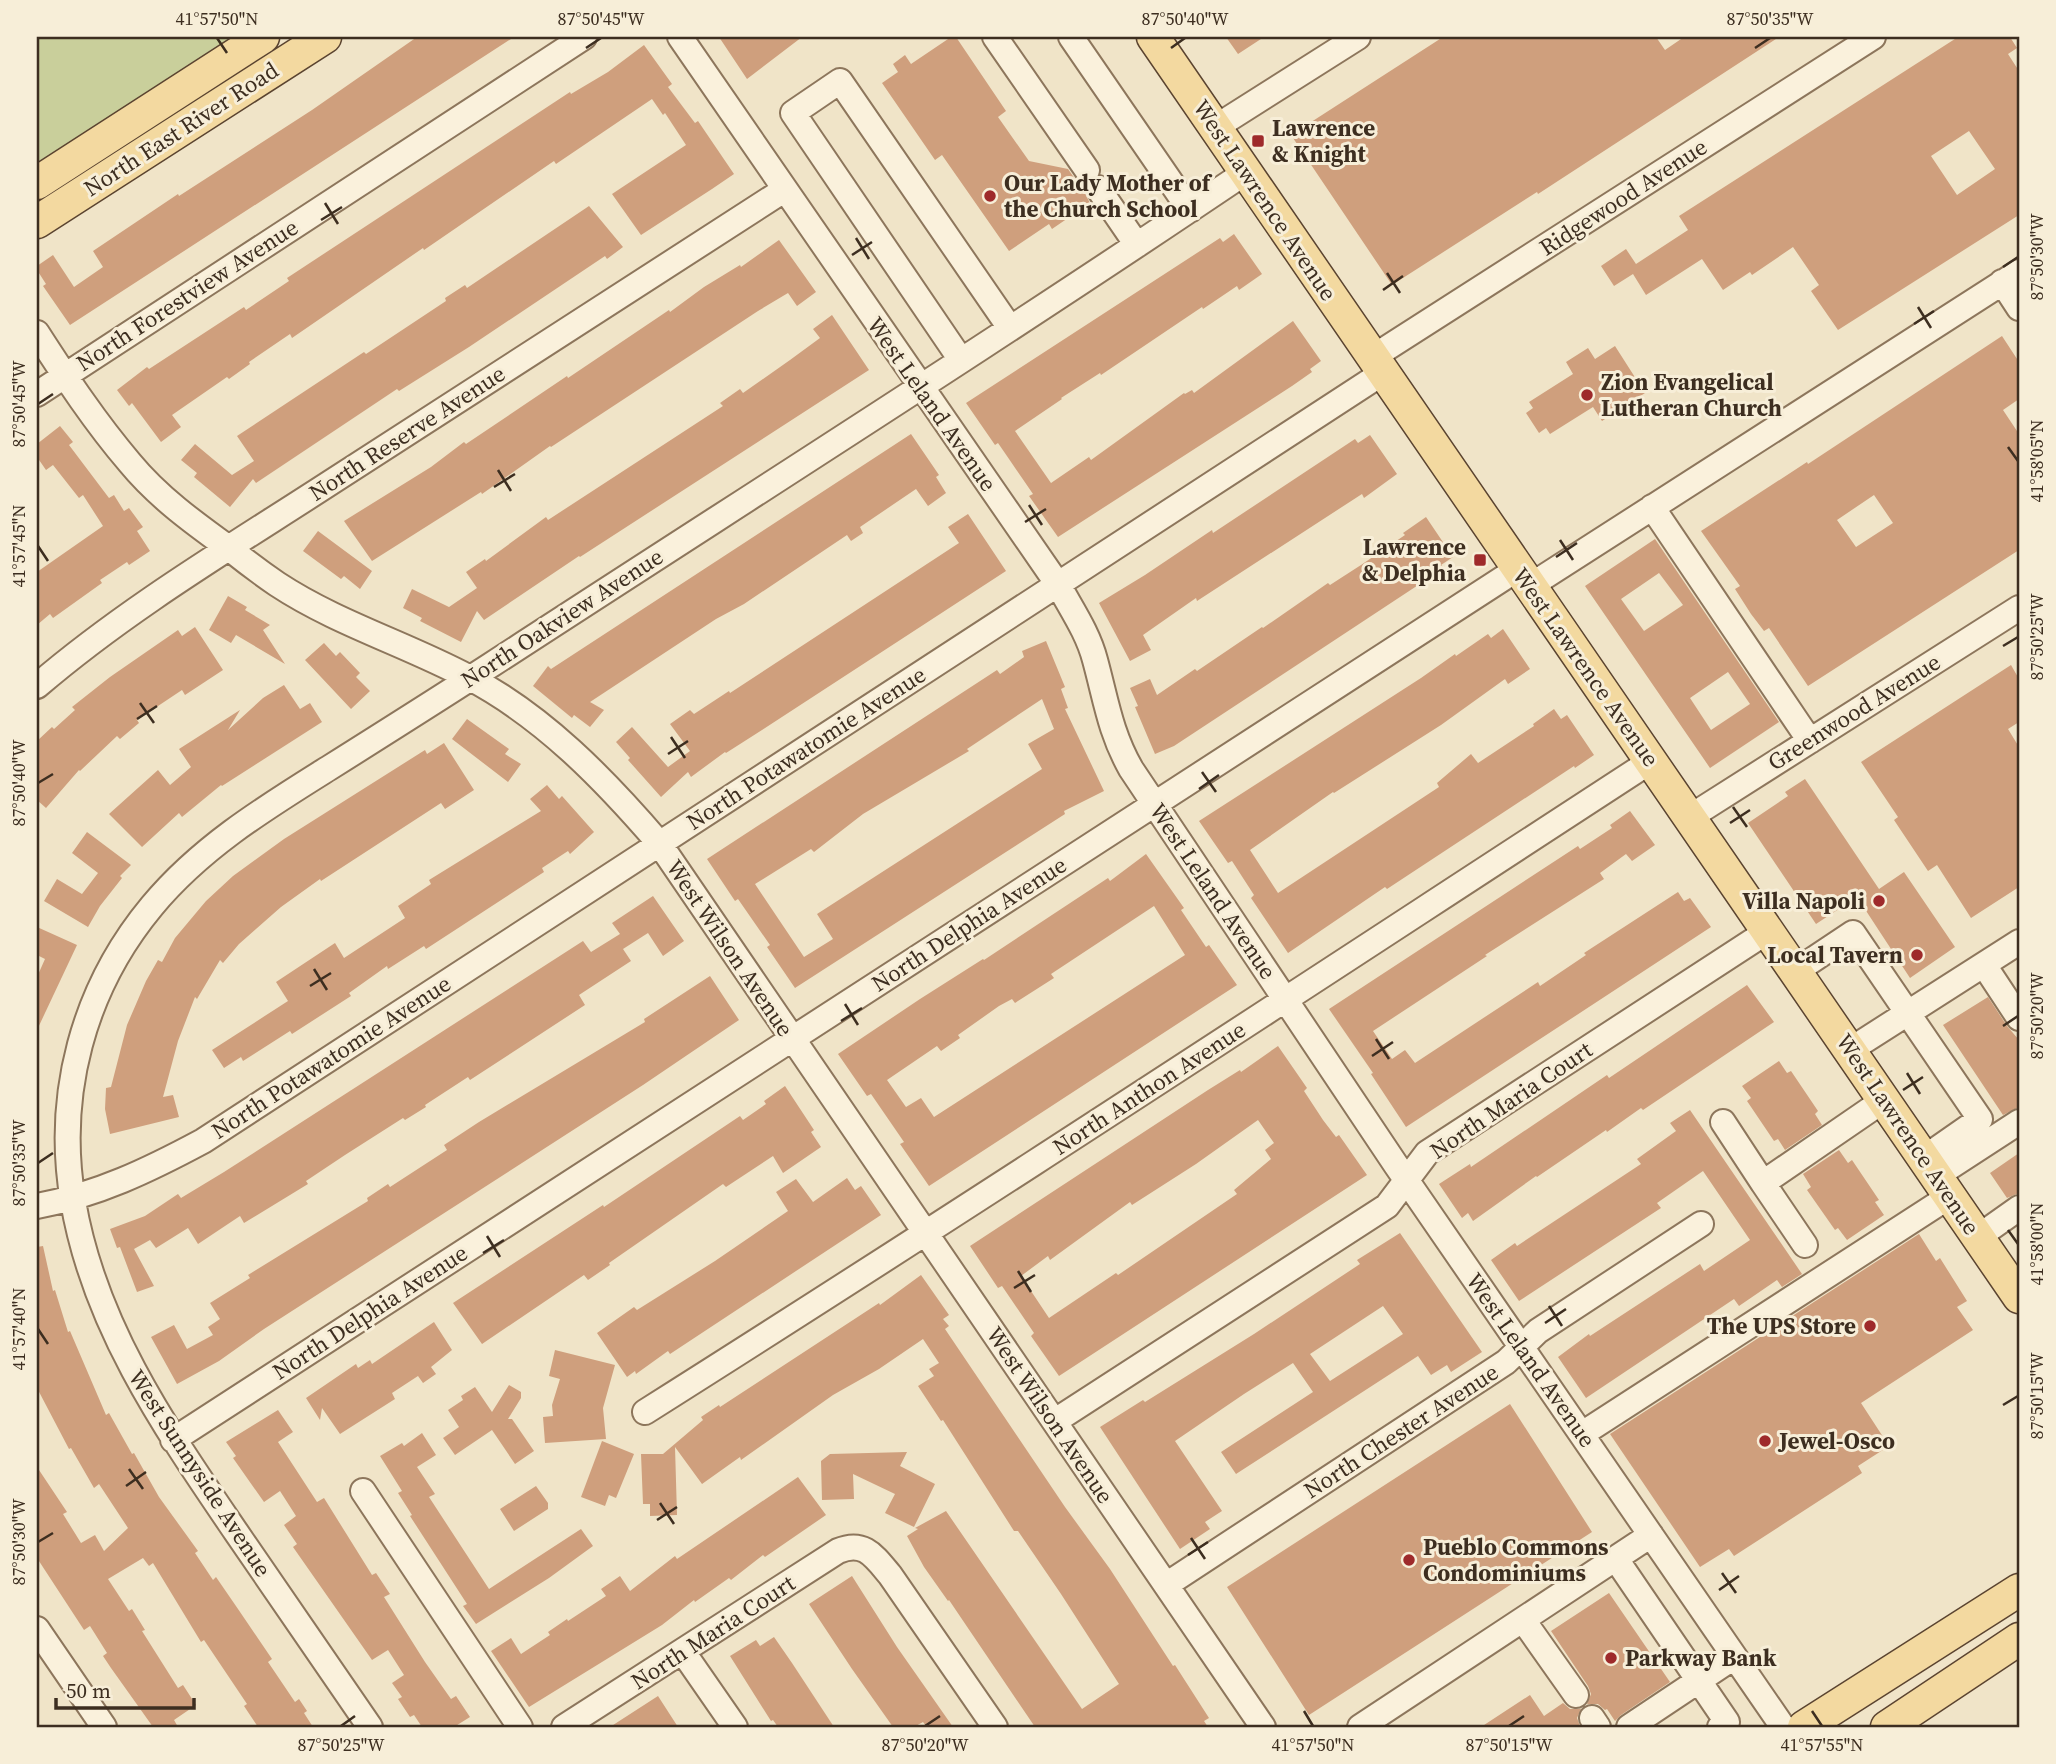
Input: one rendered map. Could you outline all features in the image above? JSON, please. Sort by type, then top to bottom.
[{"type":"main road","name":"North East River Road","points":[[37,183],[263,37]]},
{"type":"main road","name":"North East River Road","points":[[37,222],[325,37]]},
{"type":"main road","name":"West Lawrence Avenue","points":[[1153,37],[1978,1237],[2016,1286]]},
{"type":"main road","points":[[1804,1727],[2019,1590]]},
{"type":"main road","points":[[1887,1727],[2019,1639]]},
{"type":"street","name":"North Forestview Avenue","points":[[37,394],[584,37]]},
{"type":"street","name":"West Leland Avenue","points":[[680,37],[1059,586],[1095,658],[1118,745],[1155,804],[1407,1180],[1783,1727]]},
{"type":"street","points":[[995,37],[1137,245]]},
{"type":"street","points":[[1070,37],[1190,211]]},
{"type":"street","points":[[1216,127],[1358,37]]},
{"type":"street","name":"Ridgewood Avenue","points":[[1379,365],[1873,37]]},
{"type":"street","points":[[961,359],[793,113],[841,80],[1010,328]]},
{"type":"street","name":"North Oakview Avenue","points":[[73,1199],[68,1109],[74,1064],[84,1028],[100,989],[122,948],[150,909],[182,873],[220,839],[1247,172]]},
{"type":"street","name":"North Reserve Avenue","points":[[37,686],[127,616],[229,548],[784,190]]},
{"type":"street","points":[[2011,277],[2019,308]]},
{"type":"street","name":"North Delphia Avenue","points":[[173,1440],[1155,804],[1525,577],[1652,508],[2011,277]]},
{"type":"street","name":"West Wilson Avenue","points":[[37,333],[99,425],[131,465],[164,499],[277,584],[315,606],[471,678],[526,714],[621,797],[659,843],[1263,1727]]},
{"type":"street","name":"North Potawatomie Avenue","points":[[37,1206],[73,1199],[121,1183],[203,1141],[1059,586],[1379,365]]},
{"type":"street","points":[[1652,508],[1810,741]]},
{"type":"street","name":"Greenwood Avenue","points":[[1690,817],[2019,608]]},
{"type":"street","name":"North Anthon Avenue","points":[[645,1412],[926,1234],[1651,761]]},
{"type":"street","name":"North Maria Court","points":[[1055,1421],[1387,1206],[1427,1153],[1768,931]]},
{"type":"street","points":[[1796,971],[1853,933],[1980,1119],[1937,1177]]},
{"type":"street","points":[[1850,1050],[2019,942]]},
{"type":"street","points":[[1984,965],[2019,1018]]},
{"type":"street","points":[[1763,1183],[1884,1100]]},
{"type":"street","points":[[1723,1122],[1805,1245]]},
{"type":"street","points":[[1582,1434],[1937,1177],[2019,1122]]},
{"type":"street","name":"West Sunnyside Avenue","points":[[73,1199],[84,1248],[115,1335],[131,1369],[173,1440],[370,1727]]},
{"type":"street","points":[[1978,1237],[2019,1208]]},
{"type":"street","name":"North Chester Avenue","points":[[1166,1585],[1506,1362],[1538,1331],[1702,1224]]},
{"type":"street","points":[[363,1491],[520,1727]]},
{"type":"street","points":[[1360,1727],[1651,1535]]},
{"type":"street","name":"North Maria Court","points":[[564,1727],[849,1546],[864,1549],[890,1574],[995,1727]]},
{"type":"street","points":[[1616,1559],[1727,1722],[1720,1727]]},
{"type":"street","points":[[1523,1620],[1576,1695]]},
{"type":"street","points":[[37,1629],[104,1727]]},
{"type":"street","points":[[683,1652],[735,1727]]},
{"type":"street","points":[[1629,1727],[1734,1657]]},
{"type":"green space","points":[[37,37],[240,37],[37,168]]},
{"type":"building","points":[[417,37],[514,37],[70,325],[43,286],[46,284],[37,266],[53,255],[74,287],[103,267],[93,251],[312,110]]},
{"type":"building","points":[[719,37],[802,37],[747,79]]},
{"type":"building","points":[[951,37],[956,37],[1006,111],[998,117],[1029,161],[1068,169],[1075,179],[1084,184],[1083,190],[1090,203],[1052,229],[1049,224],[1009,251],[942,155],[935,160],[882,83],[898,72],[893,64],[905,55],[911,64]]},
{"type":"building","points":[[1226,37],[1264,37],[1238,54]]},
{"type":"building","points":[[1443,37],[1656,37],[1665,50],[1684,37],[1779,37],[1538,194],[1537,192],[1392,285],[1291,135]]},
{"type":"building","points":[[1958,37],[2010,37],[2017,48],[2008,54],[2019,71],[2019,215],[1838,330],[1811,291],[1819,285],[1793,247],[1752,275],[1750,272],[1723,290],[1702,259],[1646,295],[1633,274],[1614,286],[1601,266],[1626,249],[1636,264],[1688,230],[1679,216]],"holes":[[[1969,131],[1995,169],[1957,195],[1931,156]]]},
{"type":"building","points":[[644,45],[672,84],[668,87],[695,123],[698,121],[734,174],[712,189],[641,235],[612,194],[686,145],[665,113],[663,115],[652,99],[556,164],[554,161],[292,338],[290,334],[229,379],[227,377],[172,415],[181,427],[161,442],[132,403],[129,406],[117,390],[147,367],[149,369],[244,307],[246,310],[289,281],[287,278],[570,92],[571,94],[608,72]]},
{"type":"building","points":[[589,206],[623,247],[607,259],[605,256],[399,391],[397,389],[256,483],[253,479],[230,507],[194,477],[197,473],[181,460],[195,444],[232,475],[254,461],[237,436]]},
{"type":"building","points":[[1234,234],[1262,274],[1239,290],[1237,286],[1203,309],[1202,307],[1015,431],[1051,483],[1089,457],[1091,460],[1184,393],[1192,390],[1194,393],[1293,321],[1321,361],[1310,369],[1312,372],[1292,386],[1058,537],[1029,496],[1033,494],[1009,459],[998,443],[995,445],[966,403],[1220,238],[1223,242]]},
{"type":"building","points":[[779,240],[816,292],[797,306],[788,293],[758,311],[550,446],[482,494],[481,492],[372,561],[344,521]]},
{"type":"building","points":[[832,315],[869,370],[484,620],[477,611],[461,642],[420,621],[422,618],[403,608],[412,589],[449,607],[477,588],[466,572],[485,559],[486,561],[546,517],[548,520],[723,406],[720,403],[740,389],[743,393],[790,360],[820,338],[813,329]]},
{"type":"building","points":[[2002,336],[2019,362],[2019,399],[2003,410],[2019,434],[2019,550],[1808,686],[1769,628],[1764,631],[1751,614],[1735,589],[1740,586],[1701,531],[1807,462],[1808,464]],"holes":[[[1874,495],[1893,523],[1856,547],[1837,520]]]},
{"type":"building","name":"Zion Evangelical Lutheran Church","points":[[1615,346],[1645,393],[1602,421],[1593,407],[1550,434],[1546,428],[1539,433],[1526,413],[1533,408],[1529,402],[1573,374],[1566,362],[1588,348],[1595,359]]},
{"type":"building","points":[[60,426],[73,442],[69,445],[109,498],[114,495],[124,511],[129,508],[143,527],[137,531],[150,551],[129,565],[127,562],[53,618],[50,614],[37,625],[37,572],[103,526],[83,495],[79,498],[53,465],[46,470],[37,457],[37,444]]},
{"type":"building","points":[[911,434],[939,475],[936,477],[946,493],[928,506],[916,489],[860,527],[863,533],[851,541],[847,535],[744,604],[716,619],[590,702],[604,710],[590,727],[574,715],[572,718],[533,686],[548,666],[551,669]]},
{"type":"building","points":[[1370,435],[1397,474],[1364,498],[1362,494],[1197,601],[1196,598],[1143,635],[1151,650],[1130,661],[1099,603],[1212,530],[1213,533],[1355,439],[1358,443]]},
{"type":"building","points":[[968,514],[1006,571],[725,752],[691,777],[688,772],[661,797],[628,760],[630,758],[616,742],[632,727],[668,767],[690,751],[670,724],[690,710],[694,714],[729,691],[730,693],[959,543],[948,527]]},
{"type":"building","points":[[1426,517],[1453,557],[1441,565],[1444,568],[1174,746],[1155,754],[1130,688],[1150,679],[1157,695],[1328,583],[1330,585],[1361,565]]},
{"type":"building","points":[[318,531],[372,571],[360,589],[344,576],[341,579],[303,551]]},
{"type":"building","points":[[1655,539],[1779,722],[1710,768],[1585,586]],"holes":[[[1659,573],[1683,605],[1644,631],[1621,599]],[[1728,672],[1750,704],[1711,730],[1690,698]]]},
{"type":"building","points":[[228,596],[270,625],[263,630],[285,664],[236,635],[231,643],[209,630]]},
{"type":"building","points":[[195,627],[223,670],[185,695],[182,690],[137,720],[139,723],[120,739],[117,736],[79,770],[46,808],[37,800],[37,741],[75,710],[72,707],[110,677],[178,630],[182,636]]},
{"type":"building","points":[[1503,629],[1530,669],[1508,684],[1505,679],[1441,725],[1333,792],[1250,850],[1278,893],[1439,787],[1437,783],[1471,754],[1478,763],[1534,726],[1533,724],[1554,709],[1561,719],[1567,715],[1594,755],[1387,889],[1385,887],[1288,953],[1251,898],[1254,895],[1232,861],[1228,863],[1199,821],[1455,654],[1456,656],[1488,634],[1491,638]]},
{"type":"building","points":[[1046,641],[1065,687],[1061,689],[1068,708],[1065,709],[1104,791],[1064,811],[1065,814],[795,988],[767,947],[770,945],[738,899],[735,901],[707,859],[997,670],[1000,674],[1024,657],[1022,651]],"holes":[[[1042,699],[1054,729],[1028,744],[1042,769],[817,914],[833,939],[804,957],[755,884],[811,849],[814,852],[863,814],[969,751],[967,749]]]},
{"type":"building","points":[[324,643],[336,656],[340,652],[360,673],[356,677],[370,691],[351,709],[305,660]]},
{"type":"building","points":[[2011,665],[2019,679],[2019,722],[2008,729],[2019,747],[2019,887],[1971,918],[1937,865],[1928,871],[1894,820],[1898,817],[1861,762]]},
{"type":"building","points":[[284,685],[300,709],[310,703],[322,722],[221,785],[182,817],[179,813],[142,847],[109,814],[158,770],[170,785],[191,767],[179,749],[240,710],[228,730],[263,698]]},
{"type":"building","points":[[467,719],[509,749],[505,754],[521,764],[508,782],[452,739]]},
{"type":"building","points":[[444,743],[474,790],[445,809],[441,803],[321,881],[320,879],[281,907],[239,944],[223,963],[220,960],[197,999],[195,997],[178,1041],[163,1097],[173,1095],[179,1117],[110,1134],[105,1109],[106,1088],[111,1087],[127,1025],[158,960],[162,962],[175,938],[206,901],[233,876],[284,839],[425,750],[427,754]]},
{"type":"building","points":[[1805,779],[1879,889],[1904,872],[1955,947],[1910,978],[1857,897],[1816,924],[1748,823],[1788,796],[1785,792]]},
{"type":"building","points":[[547,785],[559,799],[562,796],[594,832],[570,854],[568,851],[542,868],[544,872],[426,949],[424,946],[388,969],[387,966],[349,993],[351,996],[292,1034],[290,1031],[243,1061],[241,1057],[224,1068],[212,1050],[288,1001],[276,982],[335,943],[344,958],[405,918],[398,906],[431,884],[429,880],[541,811],[530,799]]},
{"type":"building","points":[[1630,811],[1655,845],[1632,861],[1626,854],[1600,873],[1604,879],[1373,1031],[1392,1059],[1405,1050],[1415,1063],[1538,982],[1540,986],[1586,955],[1584,953],[1678,892],[1684,901],[1690,898],[1711,927],[1406,1127],[1329,1009],[1578,846],[1580,849],[1612,828],[1610,825]]},
{"type":"building","points":[[87,832],[131,865],[120,876],[122,878],[100,906],[88,927],[44,901],[57,879],[82,894],[98,873],[72,853]]},
{"type":"building","points":[[1146,854],[1184,908],[1181,910],[1206,947],[1209,945],[1237,985],[929,1186],[900,1144],[904,1142],[871,1094],[867,1096],[838,1054],[1108,878],[1110,881]],"holes":[[[1154,906],[1185,955],[934,1117],[921,1098],[906,1107],[887,1080],[937,1046],[941,1051],[960,1038],[958,1035],[999,1006],[1012,999],[1015,1003],[1054,978],[1051,974]]]},
{"type":"building","points":[[653,896],[684,941],[663,956],[648,933],[623,949],[631,961],[579,995],[585,1005],[470,1080],[468,1077],[425,1105],[426,1107],[405,1120],[403,1118],[345,1155],[306,1181],[308,1184],[244,1223],[240,1216],[198,1244],[188,1228],[156,1248],[150,1240],[134,1249],[154,1286],[137,1292],[120,1247],[117,1248],[110,1229],[145,1216],[178,1194],[181,1198],[224,1172],[583,941],[591,952],[620,934],[612,923]]},
{"type":"building","points":[[37,927],[77,945],[37,1030],[37,977],[45,959],[37,955]]},
{"type":"building","points":[[710,976],[739,1020],[219,1361],[177,1384],[151,1337],[174,1325],[187,1349],[213,1335],[208,1327],[220,1319],[210,1303],[250,1278],[248,1275],[368,1201],[367,1198],[388,1184],[390,1187],[447,1150],[444,1145],[479,1122],[645,1022],[644,1019]]},
{"type":"building","points":[[1747,985],[1774,1022],[1643,1110],[1641,1108],[1536,1176],[1473,1221],[1468,1213],[1462,1218],[1439,1184],[1470,1164],[1471,1167],[1607,1075],[1609,1078]]},
{"type":"building","points":[[1988,997],[2019,1040],[2019,1107],[2003,1115],[1943,1025]]},
{"type":"building","points":[[1278,1046],[1307,1088],[1304,1091],[1323,1120],[1336,1137],[1339,1135],[1367,1175],[1059,1376],[1031,1336],[1034,1333],[1002,1286],[998,1288],[970,1246],[1208,1090],[1240,1070],[1241,1072]],"holes":[[[1258,1120],[1274,1143],[1265,1150],[1271,1159],[1234,1190],[1237,1194],[1049,1318],[1021,1276],[1048,1256],[1050,1260],[1130,1202],[1132,1205],[1196,1164]]]},
{"type":"building","points":[[1779,1061],[1787,1073],[1791,1071],[1818,1111],[1815,1114],[1822,1125],[1785,1150],[1778,1139],[1774,1141],[1747,1101],[1751,1098],[1742,1086]]},
{"type":"building","points":[[785,1086],[814,1130],[811,1132],[821,1147],[783,1173],[773,1156],[726,1187],[723,1184],[588,1280],[584,1275],[482,1344],[453,1303],[740,1116],[743,1120]]},
{"type":"building","points":[[1690,1110],[1802,1274],[1782,1287],[1777,1280],[1739,1306],[1734,1299],[1586,1398],[1558,1357],[1589,1334],[1590,1336],[1700,1264],[1704,1271],[1750,1240],[1703,1171],[1657,1203],[1661,1208],[1519,1301],[1491,1260],[1515,1243],[1517,1246],[1641,1164],[1637,1159],[1676,1131],[1670,1123]]},
{"type":"building","points":[[1839,1150],[1848,1163],[1852,1160],[1879,1200],[1875,1202],[1884,1215],[1847,1240],[1838,1228],[1835,1230],[1807,1190],[1811,1187],[1803,1174]]},
{"type":"building","points":[[2019,1153],[2019,1193],[2007,1198],[1990,1173]]},
{"type":"building","points":[[847,1178],[855,1190],[861,1186],[881,1215],[670,1354],[668,1351],[636,1374],[635,1371],[627,1377],[597,1333],[634,1307],[637,1310],[715,1261],[788,1211],[776,1192],[796,1179],[813,1202]]},
{"type":"building","points":[[1400,1233],[1482,1352],[1451,1372],[1447,1365],[1431,1375],[1418,1356],[1236,1474],[1221,1452],[1313,1392],[1293,1363],[1244,1394],[1175,1441],[1222,1511],[1205,1522],[1210,1529],[1180,1549],[1100,1427],[1254,1334],[1360,1264],[1357,1260]],"holes":[[[1383,1306],[1403,1334],[1330,1381],[1310,1354]]]},
{"type":"building","points":[[1919,1234],[1936,1261],[1940,1258],[1967,1301],[1957,1307],[1973,1330],[1861,1403],[1889,1446],[1858,1466],[1862,1473],[1734,1556],[1729,1549],[1700,1567],[1610,1434]]},
{"type":"building","points":[[43,1246],[53,1291],[55,1290],[68,1332],[70,1331],[106,1415],[109,1413],[159,1497],[198,1551],[195,1553],[213,1580],[216,1577],[272,1659],[268,1662],[295,1702],[299,1699],[307,1711],[304,1713],[313,1727],[258,1727],[244,1706],[247,1704],[204,1640],[201,1642],[153,1563],[149,1566],[143,1558],[108,1579],[129,1611],[132,1609],[145,1630],[142,1631],[178,1688],[183,1685],[196,1705],[174,1720],[178,1727],[153,1727],[103,1656],[107,1653],[90,1626],[84,1630],[37,1558],[37,1467],[67,1512],[63,1514],[81,1543],[95,1535],[104,1551],[128,1528],[99,1484],[94,1488],[71,1448],[69,1449],[37,1388],[37,1247]]},
{"type":"building","points":[[921,1275],[949,1315],[943,1319],[949,1326],[945,1329],[1110,1569],[1173,1666],[1175,1665],[1209,1718],[1204,1721],[1208,1727],[1035,1727],[924,1567],[907,1536],[918,1529],[915,1528],[946,1511],[1082,1709],[1119,1684],[1061,1594],[1018,1531],[1014,1531],[918,1386],[934,1376],[929,1369],[939,1363],[923,1339],[879,1369],[833,1395],[702,1484],[675,1447],[677,1515],[650,1516],[650,1504],[643,1504],[641,1454],[663,1454],[703,1420],[701,1417],[879,1303],[880,1305]]},
{"type":"building","points":[[434,1322],[452,1350],[431,1367],[436,1374],[423,1383],[418,1376],[392,1393],[395,1399],[340,1434],[322,1408],[320,1420],[306,1398],[356,1364],[358,1368],[370,1360],[372,1364]]},
{"type":"building","points":[[555,1350],[615,1365],[603,1408],[606,1439],[545,1443],[543,1417],[553,1416],[552,1405],[560,1379],[549,1376]]},
{"type":"building","points":[[509,1385],[521,1392],[521,1398],[508,1419],[512,1419],[534,1451],[515,1464],[492,1430],[455,1455],[443,1438],[459,1427],[448,1410],[463,1400],[461,1396],[475,1387],[492,1412]]},
{"type":"building","name":"Pueblo Commons Condominiums","points":[[1510,1404],[1592,1532],[1309,1715],[1227,1587]]},
{"type":"building","points":[[278,1410],[293,1432],[278,1442],[317,1502],[324,1498],[372,1575],[376,1573],[390,1594],[384,1597],[425,1662],[451,1699],[456,1696],[470,1717],[454,1727],[422,1727],[414,1715],[410,1717],[398,1699],[402,1697],[392,1683],[404,1675],[388,1650],[372,1660],[293,1547],[297,1544],[284,1525],[296,1516],[280,1491],[264,1502],[233,1458],[236,1456],[226,1442]]},
{"type":"building","points":[[422,1433],[436,1455],[417,1467],[435,1494],[429,1497],[489,1589],[581,1529],[593,1546],[549,1578],[476,1624],[463,1606],[467,1604],[410,1516],[412,1515],[398,1493],[402,1491],[380,1456],[402,1443],[404,1446]]},
{"type":"building","points":[[602,1441],[634,1454],[616,1498],[609,1495],[605,1506],[581,1497]]},
{"type":"building","points":[[907,1452],[900,1466],[935,1484],[914,1527],[885,1513],[895,1494],[853,1474],[854,1499],[822,1500],[821,1461],[830,1454]]},
{"type":"building","points":[[798,1477],[826,1515],[765,1557],[763,1555],[731,1580],[729,1578],[695,1602],[694,1600],[662,1625],[529,1707],[491,1651],[511,1638],[521,1654],[550,1635],[548,1632],[567,1619],[568,1621],[606,1596],[601,1589],[620,1576],[630,1591],[675,1556],[677,1559]]},
{"type":"building","points":[[536,1486],[548,1503],[548,1509],[514,1531],[500,1509]]},
{"type":"building","points":[[852,1576],[953,1727],[927,1727],[923,1722],[914,1727],[893,1727],[852,1669],[809,1604]]},
{"type":"building","name":"Parkway Bank","points":[[1609,1593],[1670,1682],[1615,1721],[1607,1709],[1598,1704],[1587,1704],[1591,1694],[1588,1686],[1551,1631]]},
{"type":"building","points":[[774,1637],[834,1727],[778,1727],[771,1721],[730,1656],[756,1640],[760,1646]]},
{"type":"building","points":[[1530,1695],[1544,1716],[1563,1703],[1570,1709],[1581,1709],[1577,1718],[1580,1726],[1481,1727]]},
{"type":"building","points":[[658,1696],[678,1727],[610,1727]]},
{"type":"place","name":"Lawrence & Knight","points":[[1258,141]]},
{"type":"place","name":"Our Lady Mother of the Church School","points":[[990,196]]},
{"type":"place","name":"Zion Evangelical Lutheran Church","points":[[1587,395]]},
{"type":"place","name":"Lawrence & Delphia","points":[[1480,560]]},
{"type":"place","name":"Villa Napoli","points":[[1879,901]]},
{"type":"place","name":"Local Tavern","points":[[1917,955]]},
{"type":"place","name":"The UPS Store","points":[[1870,1326]]},
{"type":"place","name":"Jewel-Osco","points":[[1765,1441]]},
{"type":"place","name":"Pueblo Commons Condominiums","points":[[1409,1560]]},
{"type":"place","name":"Parkway Bank","points":[[1611,1658]]}]
